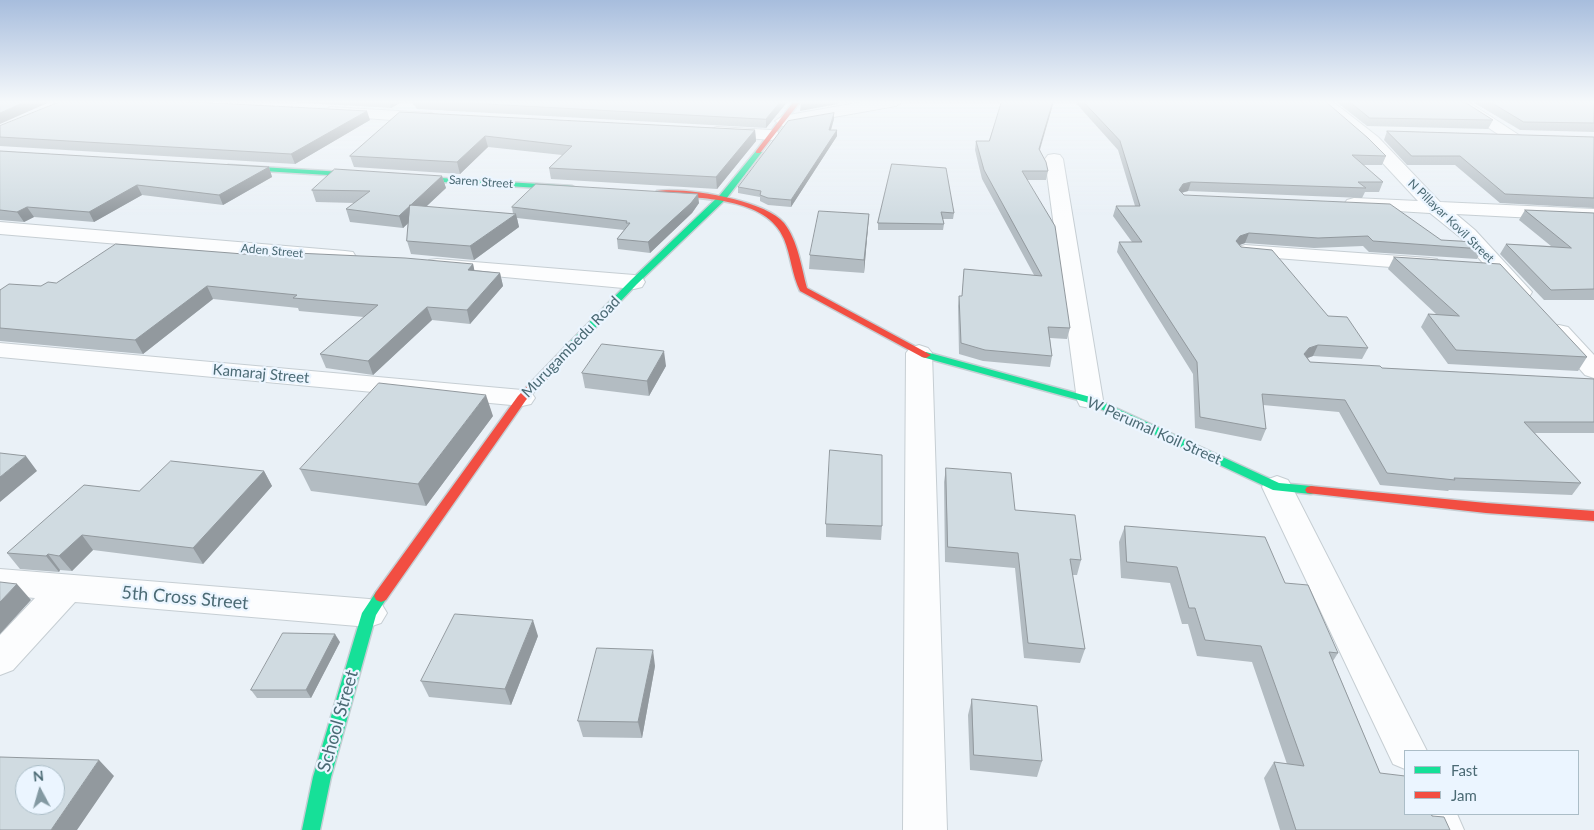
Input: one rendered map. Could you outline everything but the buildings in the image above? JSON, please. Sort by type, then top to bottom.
[{"type":"street","name":"Murugambedu Road","points":[[369,613],[522,398],[634,282],[723,197],[768,140]]},
{"type":"street","name":"N Pillayar Kovil Street","points":[[1369,140],[1434,207],[1468,234],[1539,311],[1588,377]]},
{"type":"street","points":[[1054,160],[1090,400]]},
{"type":"street","name":"Saren Street","points":[[215,166],[586,189]]},
{"type":"street","points":[[645,192],[723,197]]},
{"type":"street","name":"W Perumal Koil Street","points":[[723,197],[752,206],[779,223],[789,243],[794,266],[803,289],[919,353],[1090,400],[1277,487],[1486,508],[1594,516]]},
{"type":"street","points":[[1336,204],[1434,207],[1591,217]]},
{"type":"street","name":"Aden Street","points":[[0,228],[367,259]]},
{"type":"street","points":[[1246,251],[1500,270]]},
{"type":"street","points":[[416,263],[634,282]]},
{"type":"street","name":"Kamaraj Street","points":[[0,350],[522,398]]},
{"type":"street","points":[[919,353],[925,830]]},
{"type":"street","points":[[1277,487],[1407,750]]},
{"type":"street","name":"5th Cross Street","points":[[0,582],[369,613]]},
{"type":"street","points":[[0,659],[67,588]]},
{"type":"street","name":"School Street","points":[[311,830],[322,777],[369,613]]},
{"type":"street","points":[[1435,815],[1442,830]]},
{"type":"traffic: fast","points":[[570,348],[634,282],[723,197],[758,152]]},
{"type":"traffic: fast","points":[[231,167],[572,188]]},
{"type":"traffic: fast","points":[[926,355],[1090,400],[1277,487],[1311,490]]},
{"type":"traffic: fast","points":[[311,830],[322,777],[369,613],[381,596]]},
{"type":"traffic: jam","points":[[758,152],[768,140]]},
{"type":"traffic: jam","points":[[660,193],[724,199],[757,208],[770,215],[780,224],[789,239],[803,289],[926,355]]},
{"type":"traffic: jam","points":[[381,596],[522,398],[570,348]]},
{"type":"traffic: jam","points":[[1311,490],[1486,508],[1594,516]]}]
